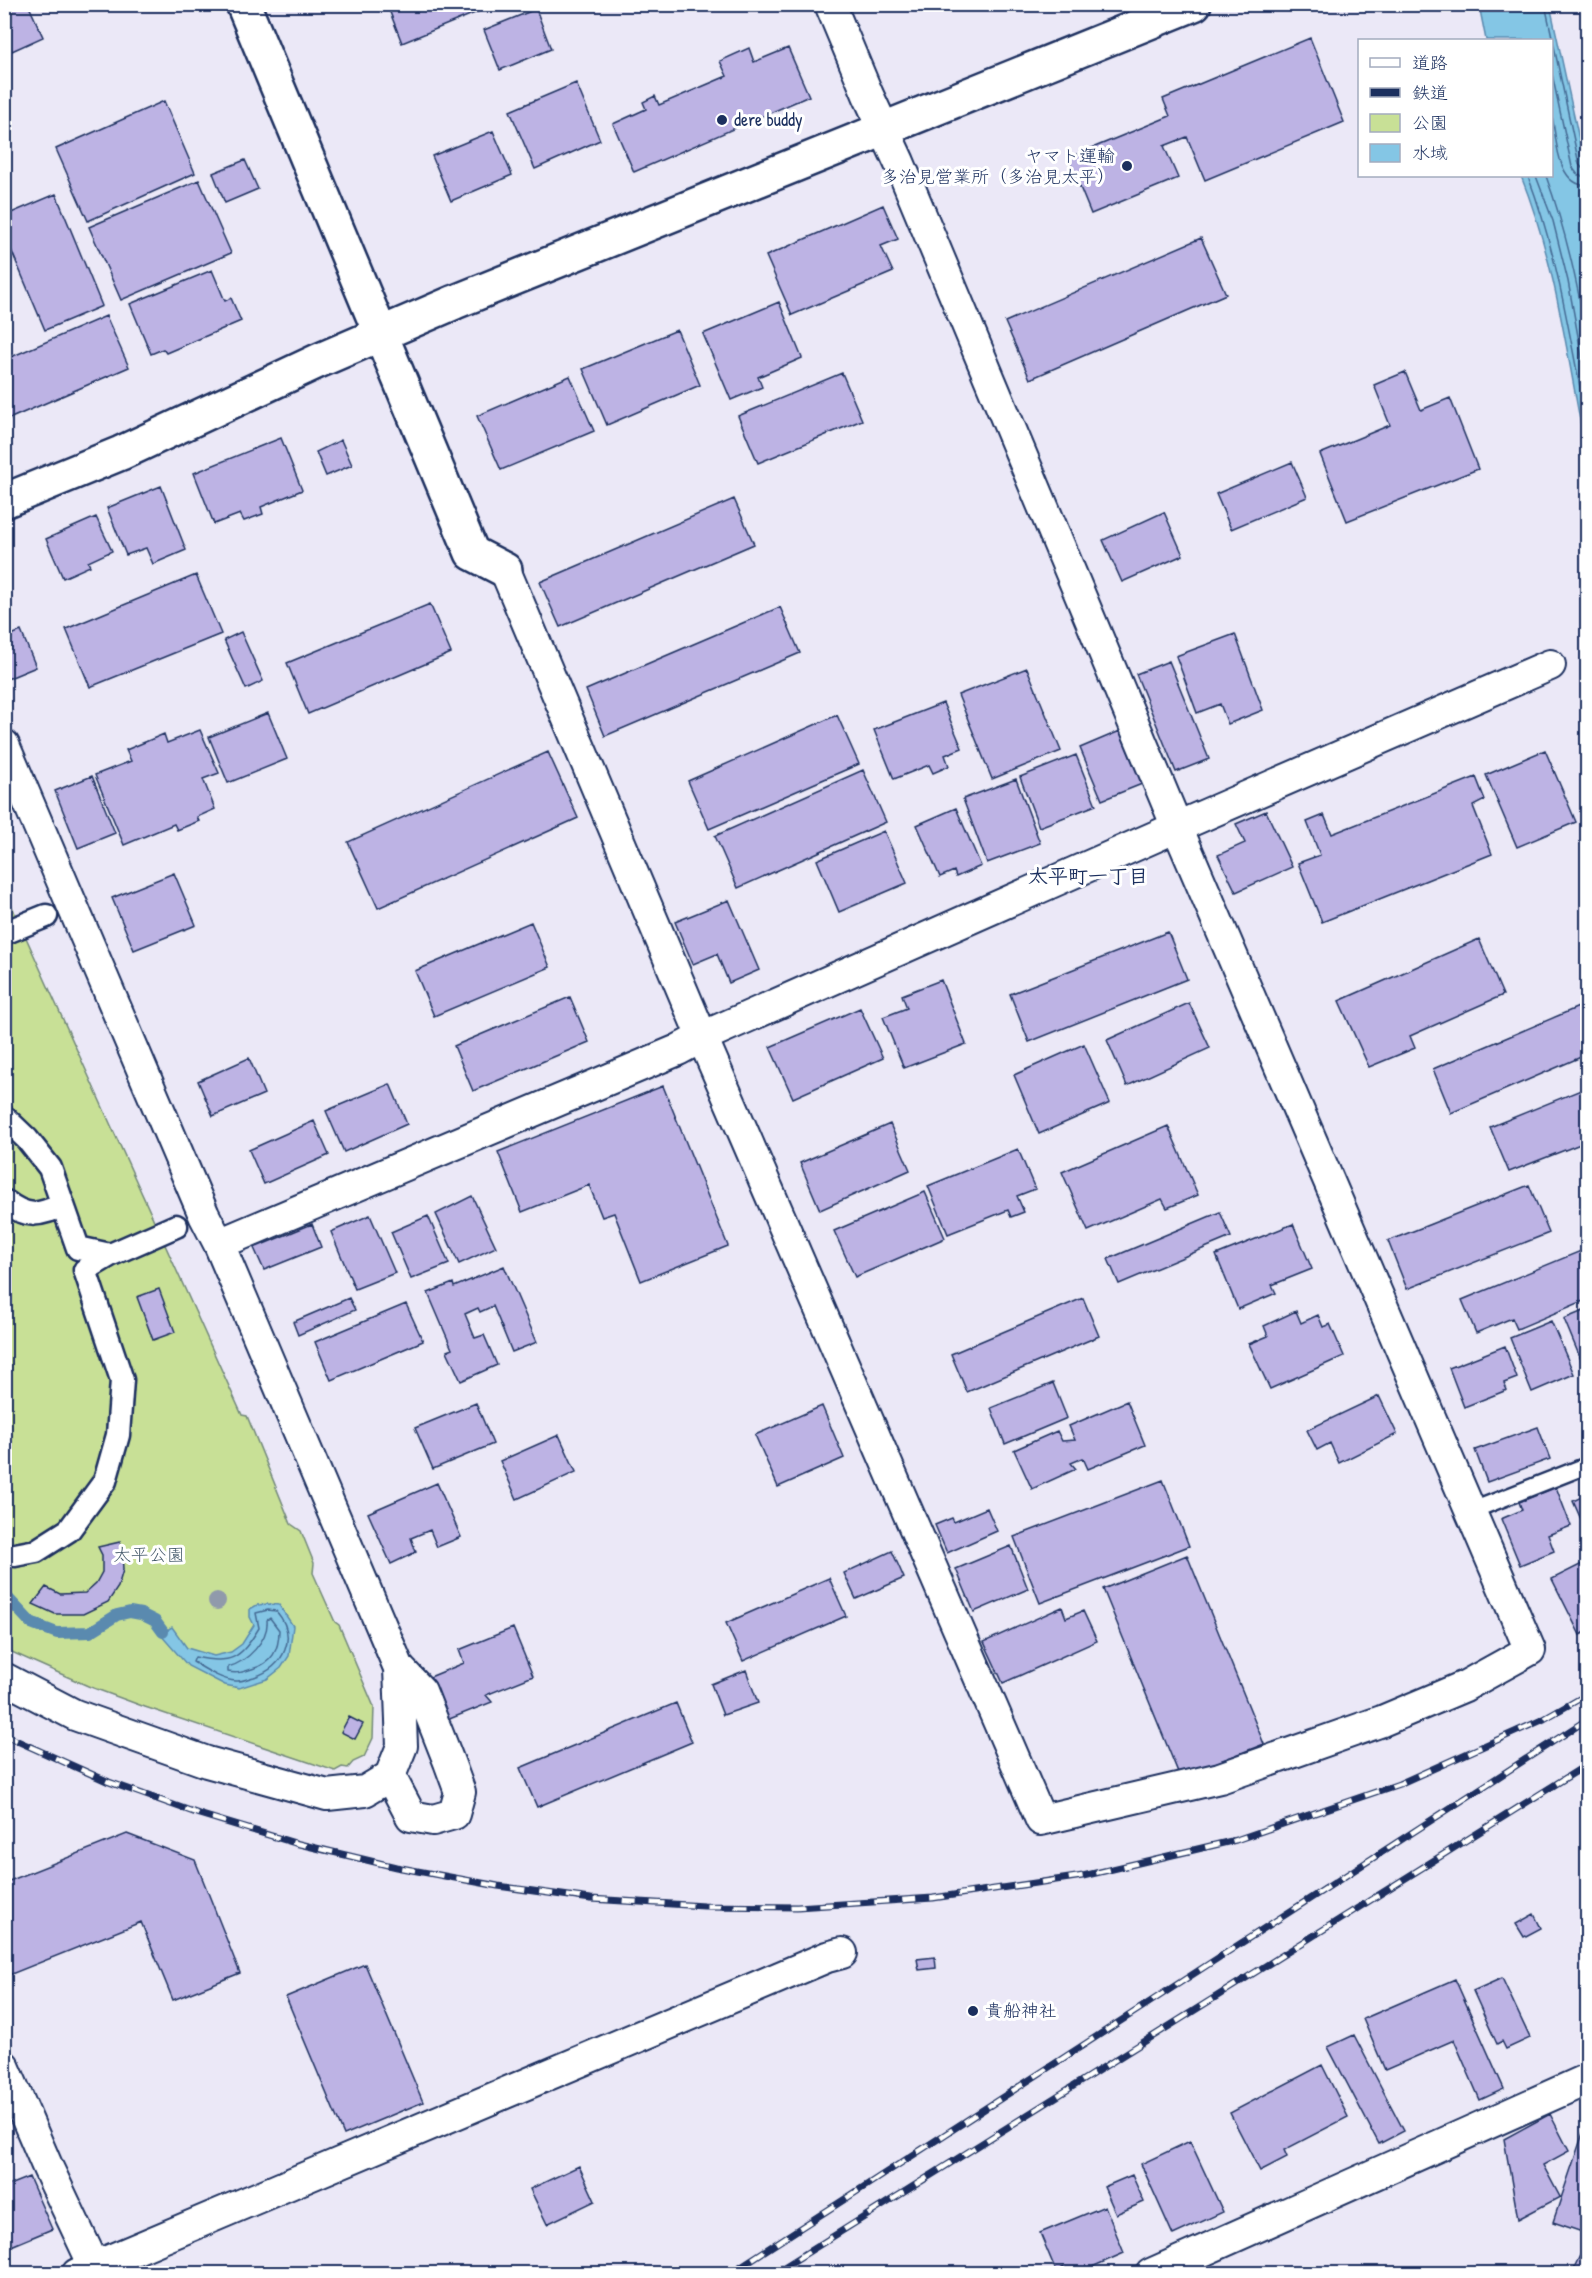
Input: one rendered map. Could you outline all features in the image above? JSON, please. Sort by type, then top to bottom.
[{"type":"street","points":[[243,4],[472,553],[505,570],[702,1037],[1041,1820],[1220,1778],[1382,1720],[1464,1686],[1530,1650],[1177,827],[899,162],[830,4]]},
{"type":"street","points":[[4,501],[121,453],[381,334],[1194,4]]},
{"type":"street","points":[[219,1244],[678,1050],[702,1037],[1177,827],[1550,665]]},
{"type":"street","points":[[4,745],[399,1668],[421,1691],[460,1792],[454,1814],[433,1820],[411,1816],[207,1762],[75,1715],[4,1678]]},
{"type":"street","points":[[4,933],[46,916]]},
{"type":"street","points":[[4,1117],[27,1139],[50,1168],[78,1248],[110,1255]]},
{"type":"street","points":[[6,1202],[16,1210],[34,1215],[63,1205]]},
{"type":"street","points":[[15,1555],[36,1551],[69,1530],[105,1480],[118,1435],[122,1380],[85,1270],[110,1255],[176,1226]]},
{"type":"street","points":[[327,1795],[365,1791],[390,1776],[402,1746],[399,1668]]},
{"type":"street","points":[[390,1776],[411,1816]]},
{"type":"street","points":[[4,2066],[90,2271],[816,1961],[842,1953]]},
{"type":"street","points":[[1151,2274],[1587,2079]]},
{"type":"lane","points":[[1471,1511],[1587,1465]]},
{"type":"green space","name":"太平公園","points":[[4,889],[242,1415],[247,1416],[291,1524],[301,1531],[314,1563],[313,1573],[335,1622],[339,1625],[374,1707],[373,1738],[364,1757],[353,1762],[348,1768],[342,1767],[335,1771],[145,1707],[88,1686],[5,1649]]},
{"type":"water","points":[[1479,5],[1550,5],[1587,176],[1587,457],[1553,279],[1521,177],[1553,177],[1553,39],[1486,39]]},
{"type":"water","points":[[257,1605],[279,1605],[293,1626],[289,1656],[281,1668],[267,1679],[239,1688],[225,1685],[188,1666],[160,1634],[172,1627],[187,1648],[214,1656],[231,1652],[242,1644],[254,1625],[250,1617],[250,1609]]},
{"type":"building","points":[[11,4],[28,4],[43,37],[12,51],[4,35],[4,8]]},
{"type":"building","points":[[393,4],[497,4],[402,43],[388,7]]},
{"type":"building","points":[[536,9],[551,49],[500,70],[484,30]]},
{"type":"building","points":[[1310,38],[1344,122],[1205,180],[1187,137],[1164,146],[1178,178],[1091,214],[1068,158],[1170,116],[1163,99]]},
{"type":"building","points":[[749,48],[754,62],[788,48],[809,96],[634,172],[613,124],[646,109],[643,102],[655,96],[659,105],[727,76],[720,61]]},
{"type":"building","points":[[576,83],[600,140],[535,169],[510,111]]},
{"type":"building","points":[[164,101],[195,173],[88,221],[56,149]]},
{"type":"building","points":[[493,131],[512,175],[451,201],[432,156]]},
{"type":"building","points":[[245,160],[258,189],[225,203],[213,173]]},
{"type":"building","points":[[199,180],[231,253],[121,300],[89,227]]},
{"type":"building","points":[[56,194],[102,306],[45,330],[4,233],[4,216]]},
{"type":"building","points":[[883,205],[898,239],[881,246],[893,272],[792,315],[766,256]]},
{"type":"building","points":[[1201,238],[1226,294],[1030,379],[1005,322]]},
{"type":"building","points":[[212,270],[225,301],[231,298],[241,321],[166,353],[163,349],[151,354],[130,304]]},
{"type":"building","points":[[779,302],[802,358],[758,377],[762,387],[731,400],[703,334]]},
{"type":"building","points":[[106,316],[129,367],[4,421],[4,360]]},
{"type":"building","points":[[677,330],[700,385],[607,425],[583,369]]},
{"type":"building","points":[[1405,372],[1421,410],[1450,398],[1478,469],[1347,521],[1320,454],[1390,425],[1374,385]]},
{"type":"building","points":[[842,373],[862,420],[758,463],[738,416]]},
{"type":"building","points":[[570,376],[594,431],[501,470],[477,416]]},
{"type":"building","points":[[281,438],[302,490],[261,507],[263,514],[244,521],[240,514],[214,524],[194,473]]},
{"type":"building","points":[[341,440],[352,465],[326,476],[316,452]]},
{"type":"building","points":[[1292,462],[1307,497],[1231,529],[1216,494]]},
{"type":"building","points":[[161,486],[186,550],[153,564],[146,548],[126,555],[107,508]]},
{"type":"building","points":[[734,499],[754,544],[560,627],[540,582]]},
{"type":"building","points":[[1164,512],[1183,555],[1122,582],[1103,540]]},
{"type":"building","points":[[96,517],[112,551],[88,562],[90,566],[63,578],[46,539]]},
{"type":"building","points":[[196,575],[221,634],[90,687],[66,629]]},
{"type":"building","points":[[430,604],[451,653],[308,714],[287,663]]},
{"type":"building","points":[[780,607],[800,653],[605,736],[586,690]]},
{"type":"building","points":[[21,631],[36,667],[7,679],[4,674],[4,638]]},
{"type":"building","points":[[241,632],[263,681],[246,689],[224,640]]},
{"type":"building","points":[[1235,634],[1263,710],[1228,724],[1220,704],[1197,713],[1176,656]]},
{"type":"building","points":[[1169,661],[1209,759],[1176,772],[1136,674]]},
{"type":"building","points":[[1027,668],[1061,751],[992,779],[958,695]]},
{"type":"building","points":[[943,703],[962,748],[945,755],[949,766],[933,773],[929,765],[894,779],[874,730]]},
{"type":"building","points":[[268,713],[287,759],[228,783],[209,737]]},
{"type":"building","points":[[837,715],[859,764],[709,829],[688,781]]},
{"type":"building","points":[[200,730],[219,773],[203,779],[215,809],[197,817],[199,821],[177,830],[174,824],[124,845],[95,775],[131,761],[126,750],[164,734],[167,743]]},
{"type":"building","points":[[1120,731],[1142,784],[1102,800],[1080,748]]},
{"type":"building","points":[[1545,750],[1576,822],[1517,847],[1486,775]]},
{"type":"building","points":[[548,752],[578,818],[378,908],[348,842]]},
{"type":"building","points":[[1076,755],[1096,805],[1039,827],[1020,777]]},
{"type":"building","points":[[863,770],[886,822],[738,888],[715,836]]},
{"type":"building","points":[[92,776],[115,833],[78,848],[55,791]]},
{"type":"building","points":[[1476,777],[1485,800],[1473,806],[1492,854],[1322,922],[1298,863],[1320,855],[1307,822],[1324,815],[1332,834]]},
{"type":"building","points":[[1016,779],[1040,843],[987,863],[963,799]]},
{"type":"building","points":[[956,808],[981,866],[956,877],[954,871],[940,877],[917,825]]},
{"type":"building","points":[[1266,811],[1292,867],[1236,892],[1218,855],[1245,843],[1236,824]]},
{"type":"building","points":[[884,831],[907,883],[839,912],[817,860]]},
{"type":"building","points":[[174,873],[196,925],[134,950],[112,898]]},
{"type":"building","points":[[729,900],[759,970],[729,983],[717,954],[693,964],[675,922]]},
{"type":"building","points":[[531,922],[550,967],[434,1016],[415,971]]},
{"type":"building","points":[[1168,932],[1187,979],[1029,1042],[1010,994]]},
{"type":"building","points":[[1479,939],[1503,995],[1410,1036],[1415,1048],[1369,1067],[1339,1001]]},
{"type":"building","points":[[941,980],[966,1044],[904,1068],[883,1017],[907,1008],[902,995]]},
{"type":"building","points":[[570,997],[589,1042],[473,1091],[454,1046]]},
{"type":"building","points":[[1189,1003],[1210,1048],[1127,1086],[1107,1040]]},
{"type":"building","points":[[1588,1003],[1588,1054],[1451,1113],[1433,1069]]},
{"type":"building","points":[[860,1008],[883,1058],[793,1098],[770,1047]]},
{"type":"building","points":[[1084,1044],[1110,1103],[1039,1134],[1014,1075]]},
{"type":"building","points":[[249,1058],[264,1094],[213,1116],[198,1081]]},
{"type":"building","points":[[390,1084],[407,1124],[344,1152],[326,1111]]},
{"type":"building","points":[[663,1086],[728,1246],[641,1281],[614,1213],[602,1217],[589,1185],[522,1212],[498,1152]]},
{"type":"building","points":[[1588,1087],[1588,1141],[1509,1172],[1490,1127]]},
{"type":"building","points":[[314,1121],[329,1155],[264,1184],[249,1150]]},
{"type":"building","points":[[890,1124],[910,1170],[820,1210],[800,1163]]},
{"type":"building","points":[[1168,1126],[1198,1195],[1167,1208],[1162,1199],[1088,1231],[1062,1172]]},
{"type":"building","points":[[1018,1149],[1035,1189],[1017,1196],[1024,1212],[1011,1217],[1008,1210],[948,1234],[928,1186]]},
{"type":"building","points":[[1529,1185],[1549,1233],[1407,1289],[1388,1241]]},
{"type":"building","points":[[925,1192],[945,1238],[855,1277],[834,1231]]},
{"type":"building","points":[[472,1196],[496,1247],[459,1264],[436,1214]]},
{"type":"building","points":[[1220,1212],[1231,1237],[1119,1284],[1108,1259]]},
{"type":"building","points":[[370,1215],[395,1273],[355,1289],[331,1232]]},
{"type":"building","points":[[428,1216],[449,1264],[411,1279],[391,1232]]},
{"type":"building","points":[[312,1224],[321,1247],[264,1270],[254,1248]]},
{"type":"building","points":[[1293,1224],[1312,1269],[1272,1285],[1276,1293],[1238,1309],[1216,1255]]},
{"type":"building","points":[[1588,1248],[1588,1299],[1517,1329],[1512,1318],[1476,1333],[1462,1300]]},
{"type":"building","points":[[504,1266],[537,1342],[512,1352],[493,1306],[480,1312],[478,1308],[465,1314],[475,1338],[484,1335],[497,1365],[461,1381],[447,1351],[452,1349],[428,1293],[453,1283],[454,1287]]},
{"type":"building","points":[[159,1289],[175,1332],[153,1340],[137,1297]]},
{"type":"building","points":[[349,1298],[355,1310],[298,1335],[293,1322]]},
{"type":"building","points":[[1083,1298],[1099,1336],[967,1392],[951,1354]]},
{"type":"building","points":[[406,1304],[423,1341],[331,1380],[315,1342]]},
{"type":"building","points":[[1588,1309],[1588,1371],[1586,1372],[1564,1319]]},
{"type":"building","points":[[1296,1311],[1301,1323],[1318,1315],[1323,1327],[1330,1324],[1344,1356],[1270,1389],[1249,1344],[1268,1336],[1264,1326]]},
{"type":"building","points":[[1551,1321],[1574,1374],[1532,1392],[1510,1338]]},
{"type":"building","points":[[1505,1346],[1517,1378],[1504,1383],[1507,1390],[1464,1407],[1449,1368]]},
{"type":"building","points":[[1053,1383],[1067,1418],[1005,1444],[991,1408]]},
{"type":"building","points":[[1379,1396],[1397,1434],[1339,1463],[1330,1443],[1317,1450],[1307,1430]]},
{"type":"building","points":[[1127,1401],[1145,1445],[1088,1469],[1083,1458],[1071,1463],[1076,1469],[1032,1489],[1014,1450],[1057,1431],[1062,1441],[1075,1440],[1069,1426]]},
{"type":"building","points":[[476,1403],[493,1444],[433,1469],[415,1428]]},
{"type":"building","points":[[822,1406],[844,1458],[778,1487],[755,1435]]},
{"type":"building","points":[[1538,1427],[1550,1459],[1487,1482],[1475,1450]]},
{"type":"building","points":[[559,1435],[576,1472],[517,1499],[500,1461]]},
{"type":"building","points":[[1163,1480],[1189,1546],[1040,1603],[1014,1537]]},
{"type":"building","points":[[437,1483],[461,1537],[437,1547],[430,1530],[411,1538],[416,1552],[391,1564],[368,1513]]},
{"type":"building","points":[[1556,1487],[1571,1526],[1548,1535],[1554,1551],[1520,1565],[1501,1519],[1522,1510],[1519,1502]]},
{"type":"building","points":[[1588,1494],[1588,1535],[1573,1501]]},
{"type":"building","points":[[987,1508],[997,1531],[947,1553],[935,1525],[952,1518],[954,1522]]},
{"type":"building","points":[[120,1542],[123,1570],[118,1587],[108,1602],[83,1614],[55,1614],[33,1604],[46,1587],[60,1594],[85,1593],[96,1583],[102,1572],[102,1555],[98,1547]]},
{"type":"building","points":[[1011,1546],[1028,1589],[974,1612],[956,1569]]},
{"type":"building","points":[[892,1551],[904,1578],[856,1599],[844,1573]]},
{"type":"building","points":[[1187,1555],[1264,1744],[1180,1777],[1103,1589]]},
{"type":"building","points":[[1588,1561],[1588,1631],[1580,1635],[1552,1579]]},
{"type":"building","points":[[829,1578],[846,1616],[743,1661],[726,1623]]},
{"type":"building","points":[[1062,1607],[1066,1618],[1083,1611],[1097,1641],[1003,1683],[984,1642]]},
{"type":"building","points":[[513,1628],[533,1676],[486,1695],[492,1702],[447,1720],[430,1677],[464,1663],[459,1650]]},
{"type":"building","points":[[746,1670],[758,1703],[723,1715],[711,1684]]},
{"type":"building","points":[[676,1703],[692,1742],[537,1807],[520,1768]]},
{"type":"building","points":[[349,1717],[363,1724],[355,1739],[341,1732]]},
{"type":"building","points":[[127,1834],[195,1860],[240,1973],[173,2000],[141,1922],[4,1977],[4,1883]]},
{"type":"building","points":[[1534,1914],[1541,1928],[1524,1937],[1516,1924]]},
{"type":"building","points":[[935,1957],[936,1968],[919,1970],[917,1959]]},
{"type":"building","points":[[365,1964],[423,2102],[344,2135],[286,1997]]},
{"type":"building","points":[[1502,1978],[1530,2038],[1506,2049],[1502,2041],[1497,2044],[1473,1991]]},
{"type":"building","points":[[1455,1979],[1504,2089],[1480,2100],[1454,2040],[1385,2070],[1363,2019]]},
{"type":"building","points":[[1354,2035],[1404,2131],[1379,2144],[1328,2047]]},
{"type":"building","points":[[1322,2065],[1348,2117],[1284,2150],[1287,2157],[1260,2171],[1230,2113]]},
{"type":"building","points":[[1550,2114],[1569,2151],[1543,2165],[1560,2197],[1518,2219],[1504,2139]]},
{"type":"building","points":[[1583,2133],[1588,2134],[1588,2234],[1553,2222]]},
{"type":"building","points":[[1190,2141],[1223,2212],[1173,2235],[1141,2164]]},
{"type":"building","points":[[579,2166],[595,2201],[547,2224],[530,2189]]},
{"type":"building","points":[[1132,2175],[1144,2202],[1116,2214],[1104,2187]]},
{"type":"building","points":[[29,2177],[52,2229],[4,2249],[4,2187]]},
{"type":"building","points":[[1105,2206],[1124,2253],[1076,2274],[1066,2274],[1064,2267],[1056,2271],[1040,2233]]},
{"type":"building","points":[[1587,2241],[1588,2274],[1571,2274]]},
{"type":"waterway","points":[[4,1594],[31,1623],[57,1633],[90,1632],[117,1615],[130,1612],[141,1614],[155,1621],[163,1632]]},
{"type":"railway","points":[[4,1735],[109,1782],[199,1814],[295,1843],[396,1867],[498,1886],[591,1899],[704,1906],[797,1907],[933,1898],[1083,1876],[1236,1840],[1399,1784],[1544,1719],[1588,1694]]},
{"type":"railway","points":[[729,2274],[1588,1719]]},
{"type":"railway","points":[[773,2274],[1588,1764]]},
{"type":"place","name":"dere buddy","points":[[722,120]]},
{"type":"place","name":"ヤマト運輸 多治見営業所（多治見太平）","points":[[1127,166]]},
{"type":"place","name":"貴船神社","points":[[973,2011]]},
{"type":"district","name":"太平町一丁目","points":[[1088,876]]}]
